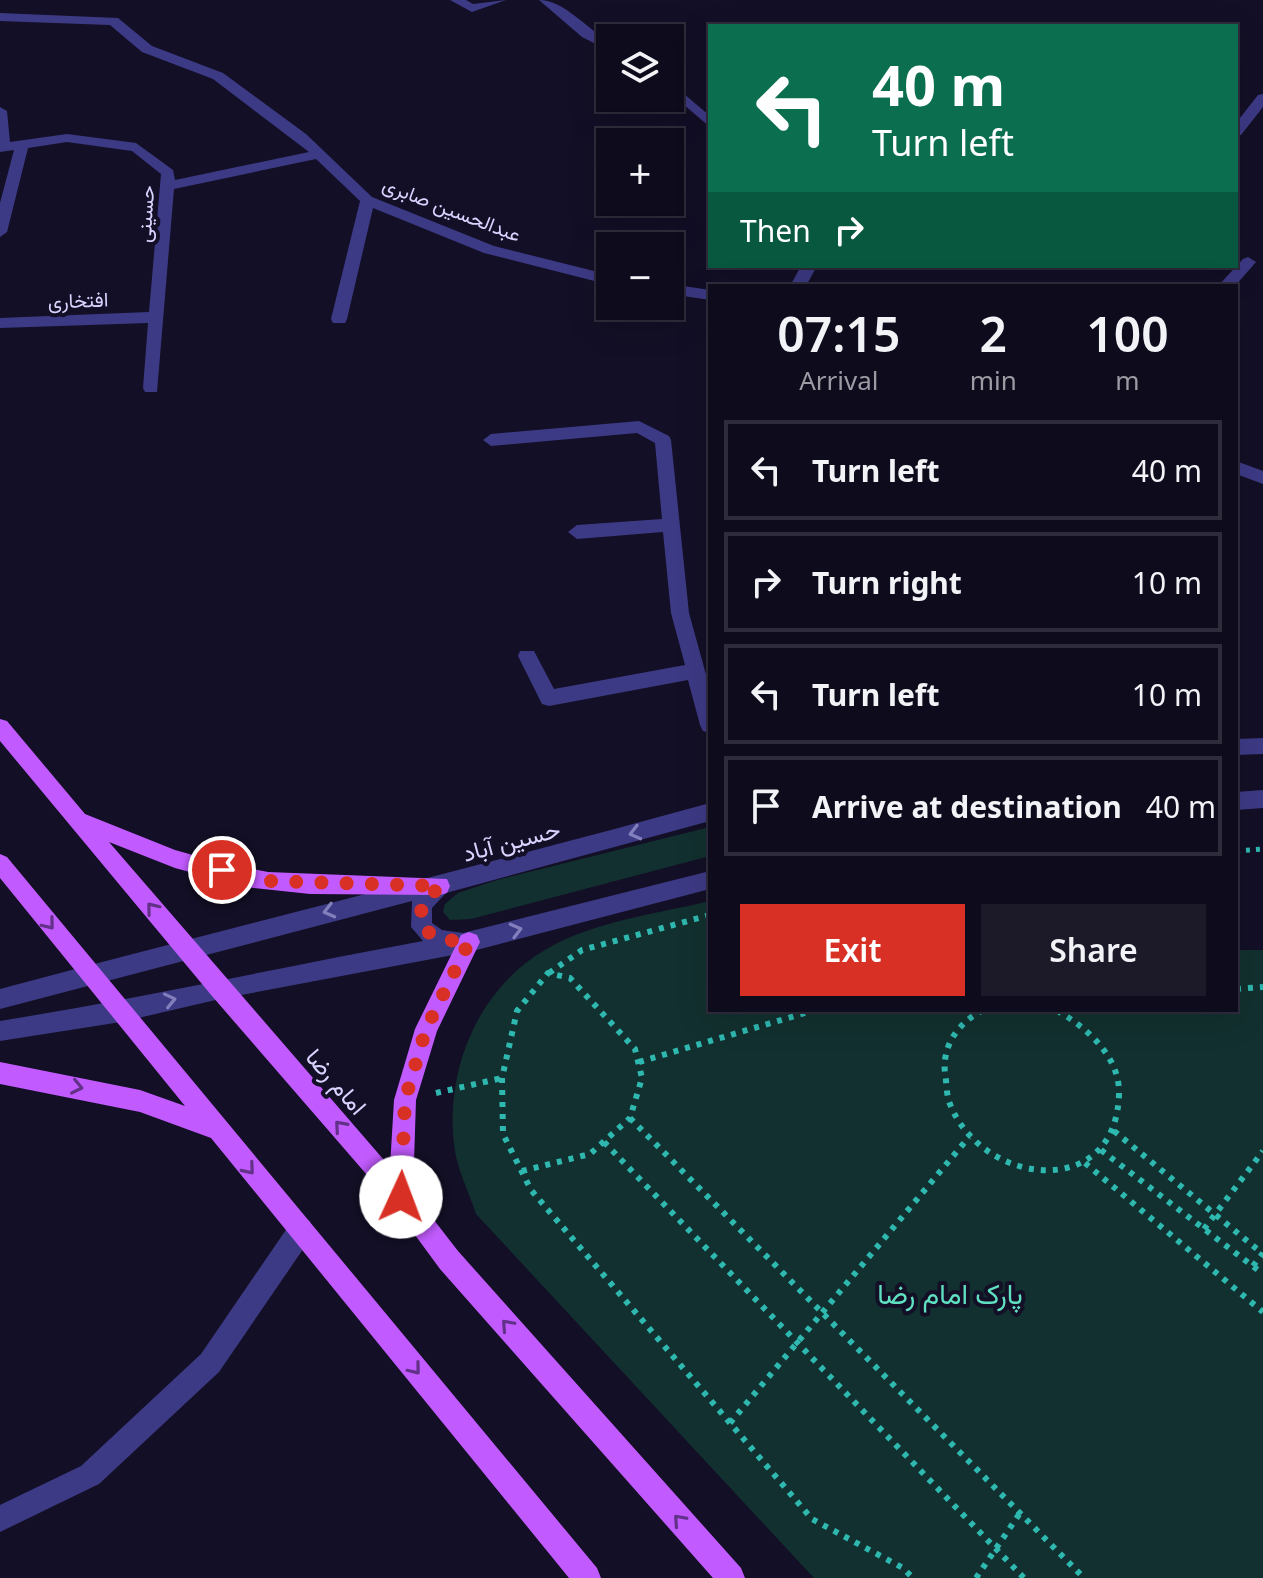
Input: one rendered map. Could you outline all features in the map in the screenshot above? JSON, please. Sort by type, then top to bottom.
[{"type":"main road","name":"امام رضا","points":[[0,727],[185,948],[401,1197],[449,1260],[731,1578]]},
{"type":"main road","points":[[80,819],[133,844],[200,865],[267,881],[440,886]]},
{"type":"main road","points":[[0,863],[214,1128],[587,1578]]},
{"type":"main road","points":[[401,1197],[405,1100],[426,1029],[469,942]]},
{"type":"main road","points":[[0,1073],[140,1101],[214,1128]]},
{"type":"street","points":[[456,0],[472,8],[500,0]]},
{"type":"street","points":[[545,0],[596,39]]},
{"type":"street","name":"عبدالحسین صابری","points":[[0,17],[113,21],[147,49],[218,76],[301,137],[367,200],[489,250],[596,277]]},
{"type":"street","points":[[1238,129],[1263,98]]},
{"type":"street","points":[[684,99],[708,121]]},
{"type":"street","points":[[0,111],[1,148]]},
{"type":"street","name":"حسینی","points":[[1,148],[67,138],[136,147],[168,173],[151,388]]},
{"type":"street","points":[[0,232],[22,145]]},
{"type":"street","points":[[167,186],[319,154]]},
{"type":"street","points":[[339,319],[367,200]]},
{"type":"street","points":[[1228,284],[1248,262]]},
{"type":"street","points":[[684,291],[708,295]]},
{"type":"street","name":"افتخاری","points":[[0,323],[157,317]]},
{"type":"street","points":[[491,440],[639,427],[663,440],[680,613],[708,717]]},
{"type":"street","points":[[1238,468],[1263,478]]},
{"type":"street","points":[[577,532],[672,525]]},
{"type":"street","points":[[527,656],[549,698],[696,671]]},
{"type":"street","points":[[1238,747],[1263,746]]},
{"type":"street","points":[[1238,801],[1263,799]]},
{"type":"street","name":"حسین آباد","points":[[0,999],[368,901],[440,886],[708,813]]},
{"type":"street","points":[[0,1031],[121,1012],[220,989],[469,942],[708,881]]},
{"type":"street","points":[[440,886],[421,905],[422,927],[437,939],[469,942]]},
{"type":"street","points":[[0,1519],[90,1475],[210,1363],[301,1230]]},
{"type":"path","points":[[1238,851],[1263,849]]},
{"type":"path","points":[[708,916],[582,950],[548,973],[517,1011],[502,1078],[503,1134],[531,1190],[812,1519],[903,1568],[913,1578]]},
{"type":"path","points":[[522,1171],[590,1154],[630,1118],[642,1078],[635,1049],[570,978],[548,973]]},
{"type":"path","points":[[1238,989],[1263,987]]},
{"type":"path","points":[[639,1062],[808,1012]]},
{"type":"path","points":[[979,1012],[956,1032],[945,1055],[943,1083],[951,1112],[969,1137],[989,1155],[1012,1166],[1038,1172],[1063,1171],[1085,1163],[1101,1150],[1114,1131],[1120,1108],[1119,1083],[1109,1058],[1094,1037],[1074,1019],[1060,1012]]},
{"type":"path","points":[[405,1100],[502,1078]]},
{"type":"path","points":[[630,1118],[1084,1578]]},
{"type":"path","points":[[1114,1131],[1263,1253],[1253,1266]]},
{"type":"path","points":[[730,1423],[969,1137]]},
{"type":"path","points":[[604,1142],[1024,1578]]},
{"type":"path","points":[[1101,1150],[1263,1274]]},
{"type":"path","points":[[1204,1229],[1263,1151]]},
{"type":"path","points":[[1085,1163],[1263,1312]]},
{"type":"path","points":[[976,1578],[1020,1513]]},
{"type":"green space","points":[[708,827],[708,857],[471,919],[450,920],[443,912],[445,904],[458,893],[497,880]]},
{"type":"green space","name":"پارک امام رضا","points":[[708,901],[708,1012],[1238,1012],[1238,950],[1263,950],[1263,1578],[814,1578],[476,1214],[457,1162],[453,1116],[455,1087],[471,1033],[485,1008],[522,966],[545,950],[604,925]]},
{"type":"route","points":[[222,870],[267,881],[440,886],[421,905],[422,927],[437,939],[469,942],[426,1029],[405,1100],[401,1197]]}]
